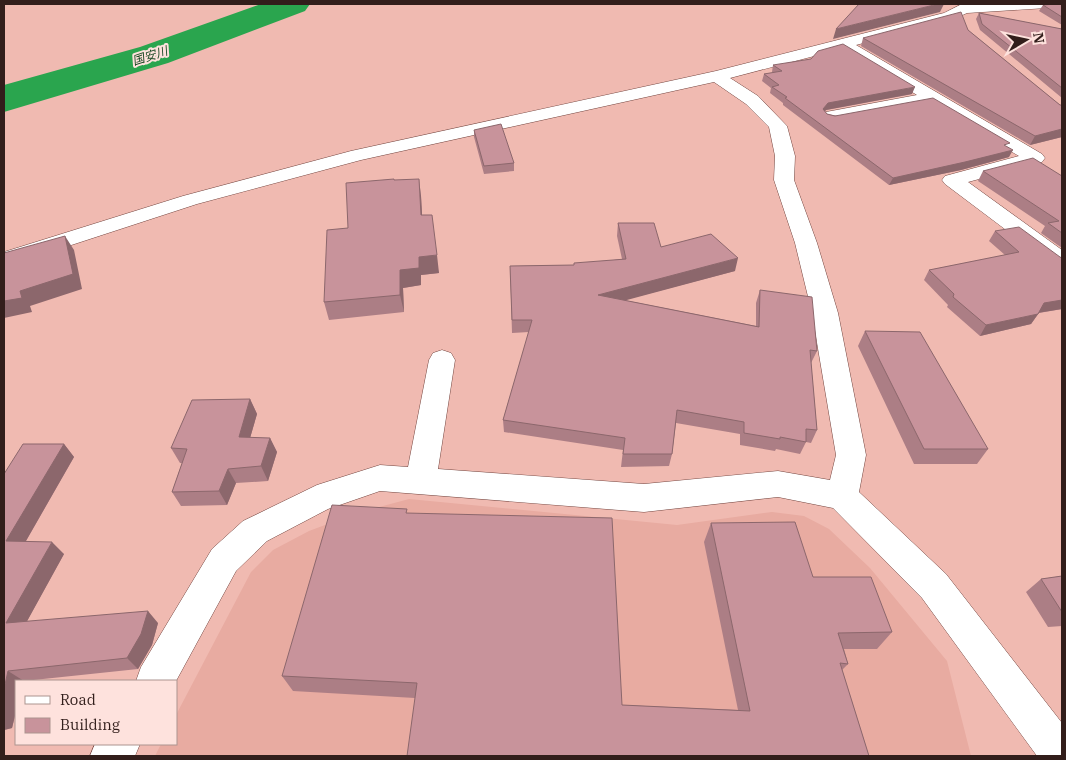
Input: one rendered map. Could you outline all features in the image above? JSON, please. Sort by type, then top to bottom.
[{"type":"street","points":[[4,260],[190,200],[358,155],[717,76],[949,16],[967,7],[1059,4]]},
{"type":"street","points":[[967,7],[969,25]]},
{"type":"street","points":[[844,44],[1035,158],[952,180],[1062,260]]},
{"type":"street","points":[[717,76],[752,100],[778,126],[785,156],[784,180],[806,243],[825,312],[850,455],[842,496]]},
{"type":"street","points":[[832,116],[932,97]]},
{"type":"street","points":[[840,98],[858,110]]},
{"type":"street","points":[[422,481],[442,360]]},
{"type":"street","points":[[155,680],[224,560],[255,531],[317,499],[380,478],[644,498],[778,484],[842,496],[934,586],[1062,756]]},
{"type":"street","points":[[111,756],[119,745]]},
{"type":"shaded area","points":[[409,499],[677,525],[772,512],[804,516],[829,529],[870,568],[947,661],[971,756],[155,756],[160,745],[178,745],[178,711],[251,572],[273,550],[309,531],[357,513]]},
{"type":"building","points":[[859,4],[938,4],[836,29]]},
{"type":"building","points":[[1062,4],[1062,17],[1043,5]]},
{"type":"building","points":[[961,12],[968,30],[1062,105],[1062,129],[1035,136],[863,38]]},
{"type":"building","points":[[979,13],[1062,29],[1062,88],[982,24]]},
{"type":"building","points":[[843,44],[915,87],[828,103],[823,109],[827,114],[835,116],[933,98],[1010,143],[1004,145],[1013,150],[893,178],[785,98],[787,97],[772,87],[779,85],[764,74],[782,71],[773,65],[811,59],[818,51]]},
{"type":"building","points":[[501,124],[514,163],[484,166],[474,130]]},
{"type":"building","points":[[1033,158],[1062,176],[1062,233],[1048,223],[1059,221],[983,171]]},
{"type":"building","points":[[419,179],[421,215],[432,215],[437,255],[419,257],[419,268],[400,270],[400,295],[324,302],[327,230],[348,228],[346,183]]},
{"type":"building","points":[[618,223],[654,223],[661,247],[711,234],[738,258],[598,295],[759,327],[760,290],[812,297],[817,351],[810,350],[817,430],[806,429],[806,442],[744,433],[744,422],[677,410],[672,454],[623,454],[625,438],[503,420],[532,320],[512,320],[510,266],[574,265],[574,263],[626,259]]},
{"type":"building","points":[[1019,227],[1062,258],[1062,300],[1044,303],[1038,314],[986,325],[953,297],[954,294],[929,270],[1019,252],[995,231]]},
{"type":"building","points":[[65,236],[73,274],[20,291],[22,298],[4,301],[4,253]]},
{"type":"building","points":[[865,331],[920,332],[988,449],[924,449]]},
{"type":"building","points":[[250,399],[239,437],[270,438],[261,466],[228,469],[219,491],[172,492],[187,449],[171,448],[192,400]]},
{"type":"building","points":[[23,444],[64,444],[6,541],[52,542],[6,623],[148,611],[141,634],[127,658],[8,671],[4,689],[4,474]]},
{"type":"building","points":[[332,505],[407,509],[406,513],[612,518],[622,705],[750,711],[711,523],[795,522],[813,577],[871,577],[892,632],[838,633],[848,664],[840,663],[869,756],[407,756],[417,683],[282,676]]},
{"type":"building","points":[[1062,576],[1062,612],[1041,579]]},
{"type":"waterway","name":"国安川","points":[[4,99],[154,55],[293,4]]}]
